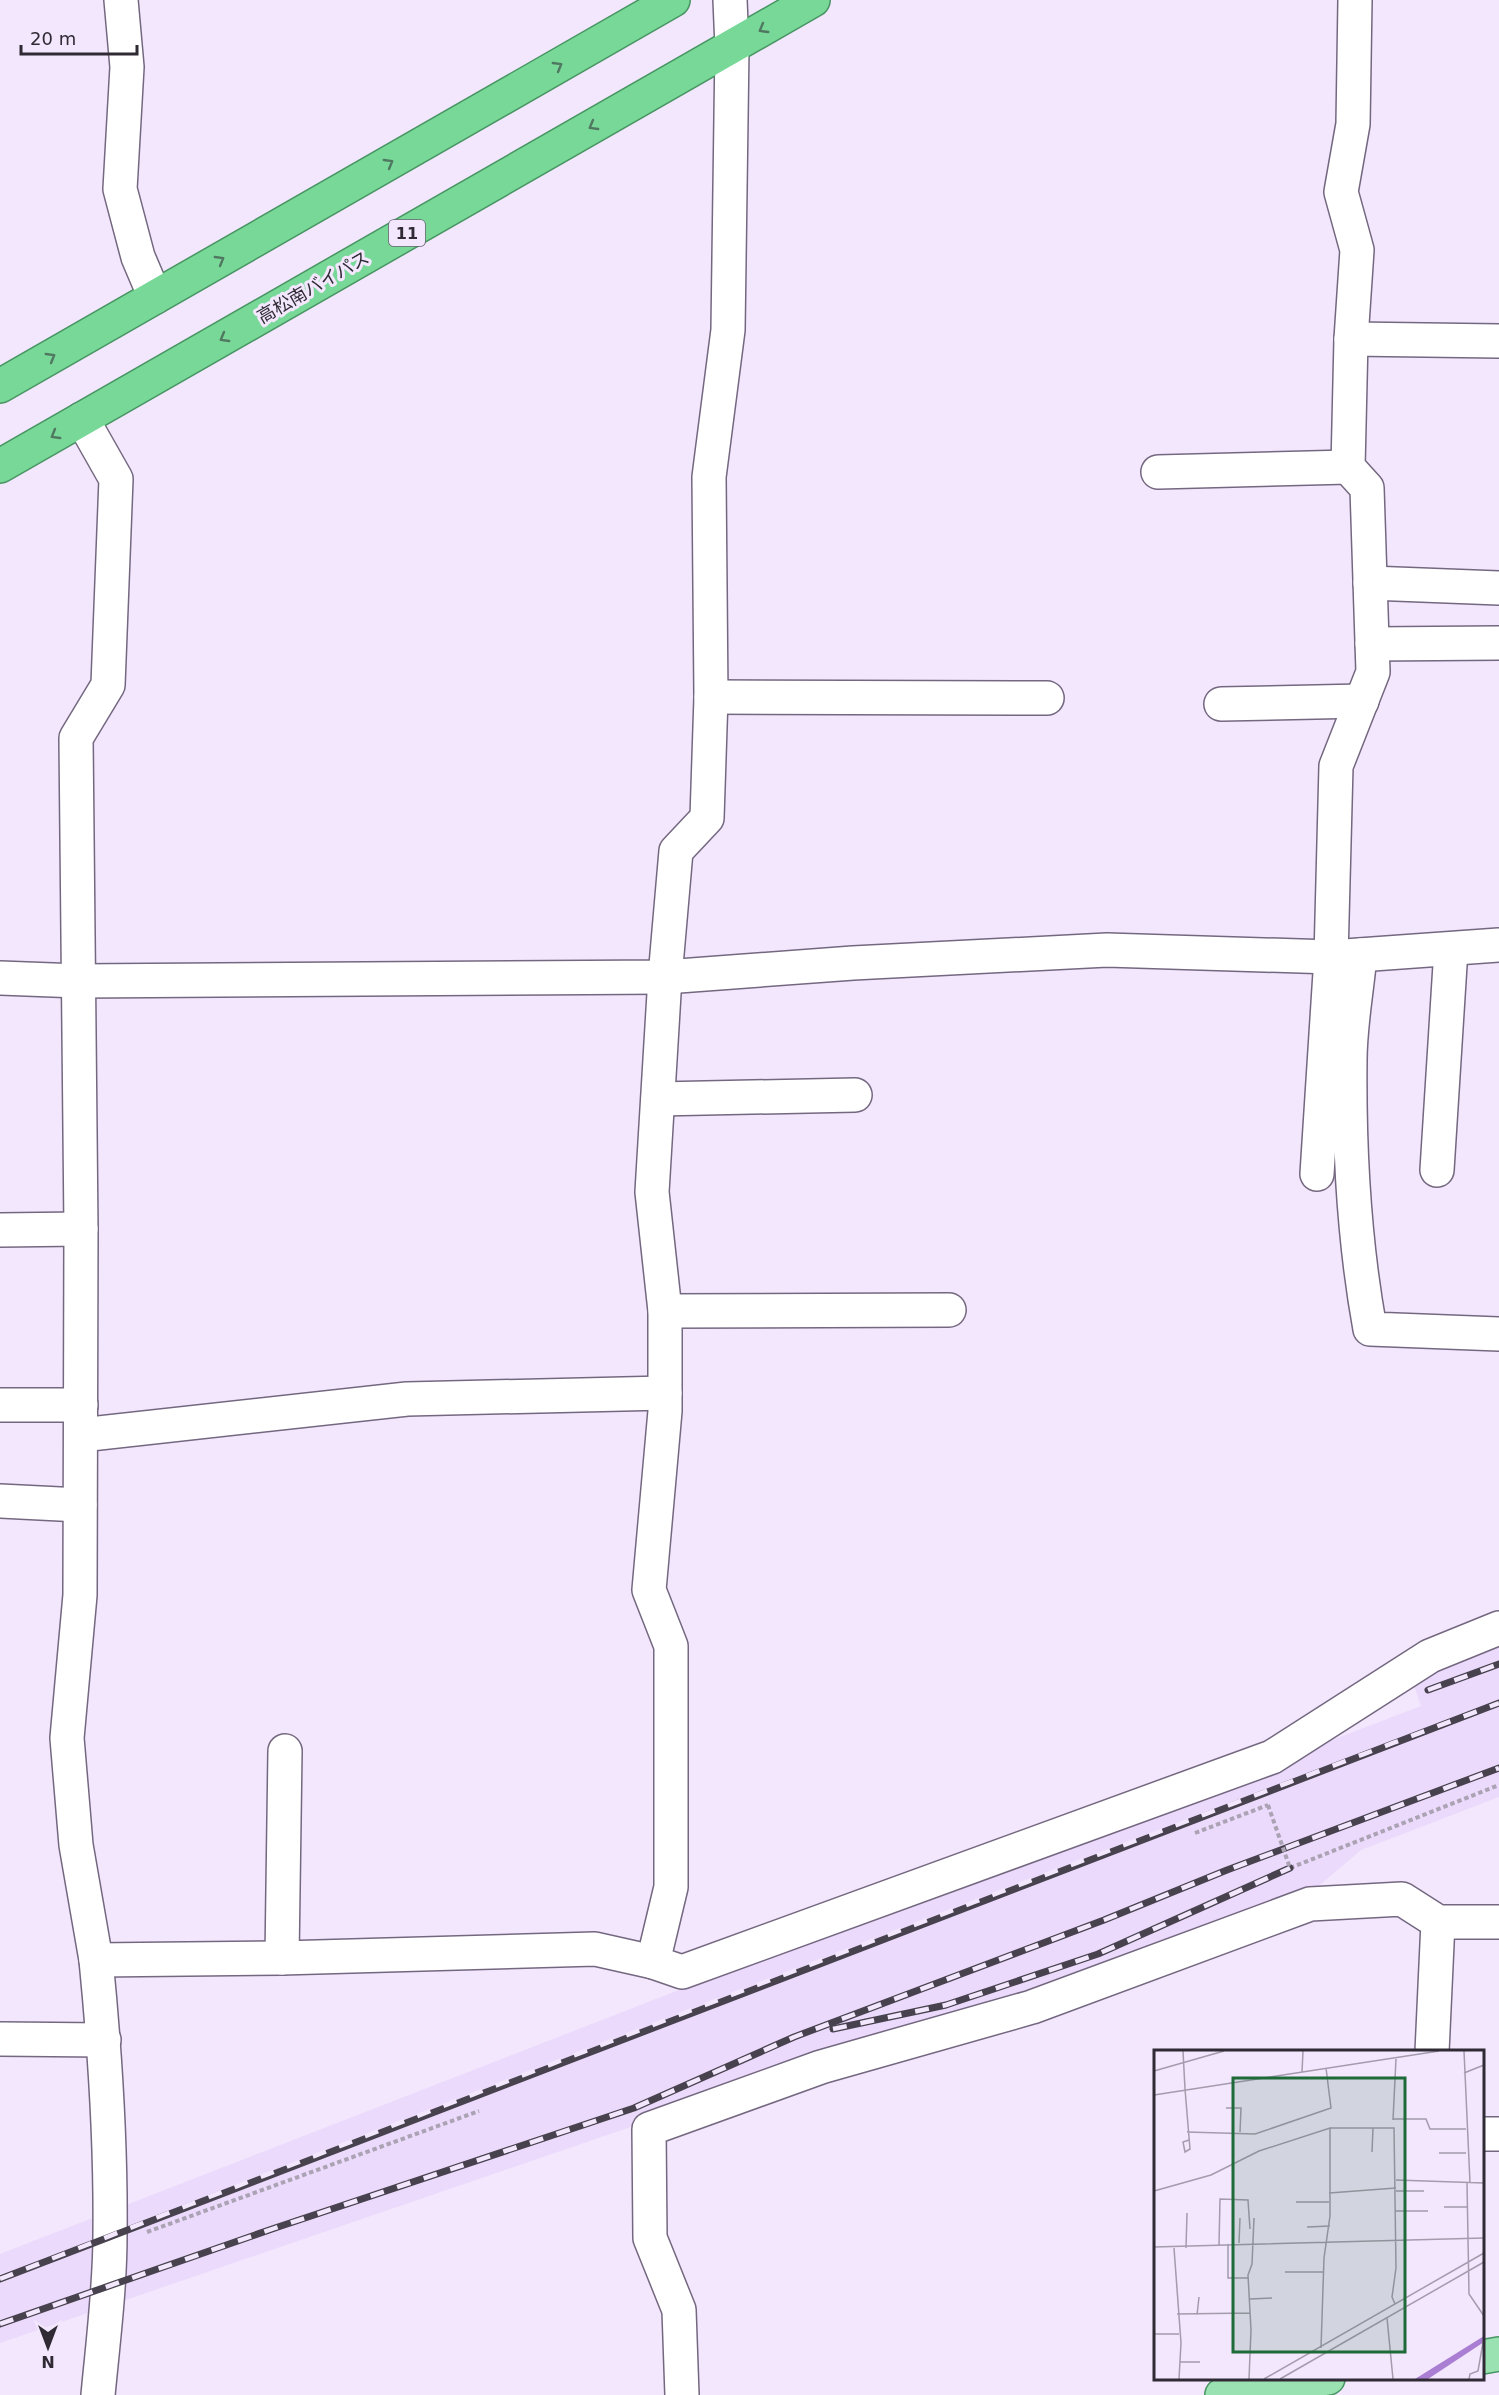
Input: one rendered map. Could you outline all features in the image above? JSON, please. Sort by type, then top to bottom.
[{"type":"highway","points":[[0,386],[673,0]]},
{"type":"highway","name":"高松南バイパス","points":[[0,466],[813,0]]},
{"type":"main road","points":[[1484,2357],[1499,2354]]},
{"type":"main road","points":[[1222,2395],[1321,2380]]},
{"type":"street","points":[[121,0],[127,67],[120,189],[138,257],[155,297]]},
{"type":"street","points":[[654,1962],[671,1887],[671,1646],[649,1590],[665,1393],[665,1311],[652,1192],[665,977],[676,851],[706,818],[711,697],[709,477],[728,330],[732,47],[730,0]]},
{"type":"street","points":[[1355,0],[1353,124],[1341,192],[1357,250],[1348,467],[1367,488],[1373,672],[1336,766],[1346,956],[1354,1187],[1360,1274],[1370,1329],[1499,1334]]},
{"type":"street","points":[[1352,339],[1499,340]]},
{"type":"street","points":[[82,419],[116,478],[108,685],[76,738],[81,1230],[80,1595],[67,1738],[76,1845],[96,1960],[104,2040],[110,2245],[98,2395]]},
{"type":"street","points":[[1158,471],[1348,467]]},
{"type":"street","points":[[1370,584],[1499,588]]},
{"type":"street","points":[[1372,644],[1499,643]]},
{"type":"street","points":[[711,697],[1047,698]]},
{"type":"street","points":[[1221,704],[1362,700]]},
{"type":"street","points":[[0,978],[79,981],[665,977],[853,963],[1107,950],[1346,956],[1499,945]]},
{"type":"street","points":[[1437,1170],[1451,949]]},
{"type":"street","points":[[1317,1174],[1346,956]]},
{"type":"street","points":[[658,1099],[855,1095]]},
{"type":"street","points":[[0,1230],[81,1230]]},
{"type":"street","points":[[665,1311],[949,1310]]},
{"type":"street","points":[[0,1405],[81,1420],[407,1399],[665,1393]]},
{"type":"street","points":[[0,1501],[80,1504]]},
{"type":"street","points":[[96,1960],[282,1958],[595,1949],[654,1962],[682,1972],[1272,1756],[1430,1656],[1499,1628]]},
{"type":"street","points":[[282,1958],[285,1751]]},
{"type":"street","points":[[682,2395],[679,2310],[650,2238],[649,2129],[821,2067],[1032,2007],[1310,1904],[1402,1899],[1438,1922],[1499,1922]]},
{"type":"street","points":[[1432,2050],[1438,1922]]},
{"type":"street","points":[[0,2039],[104,2040]]},
{"type":"path","points":[[1196,1833],[1268,1805],[1290,1868],[1499,1785]]},
{"type":"path","points":[[110,2245],[479,2111]]},
{"type":"shaded area","points":[[1499,1645],[1499,1797],[1361,1850],[1308,1895],[0,2343],[0,2254],[769,1955],[1421,1706],[1412,1680]]},
{"type":"railway","points":[[1428,1690],[1499,1664]]},
{"type":"railway","points":[[0,2279],[748,1988],[1499,1703]]},
{"type":"railway","points":[[0,2324],[275,2228],[634,2108],[794,2037],[1499,1768]]},
{"type":"railway","points":[[833,2029],[946,2005],[1098,1954],[1290,1868]]}]
